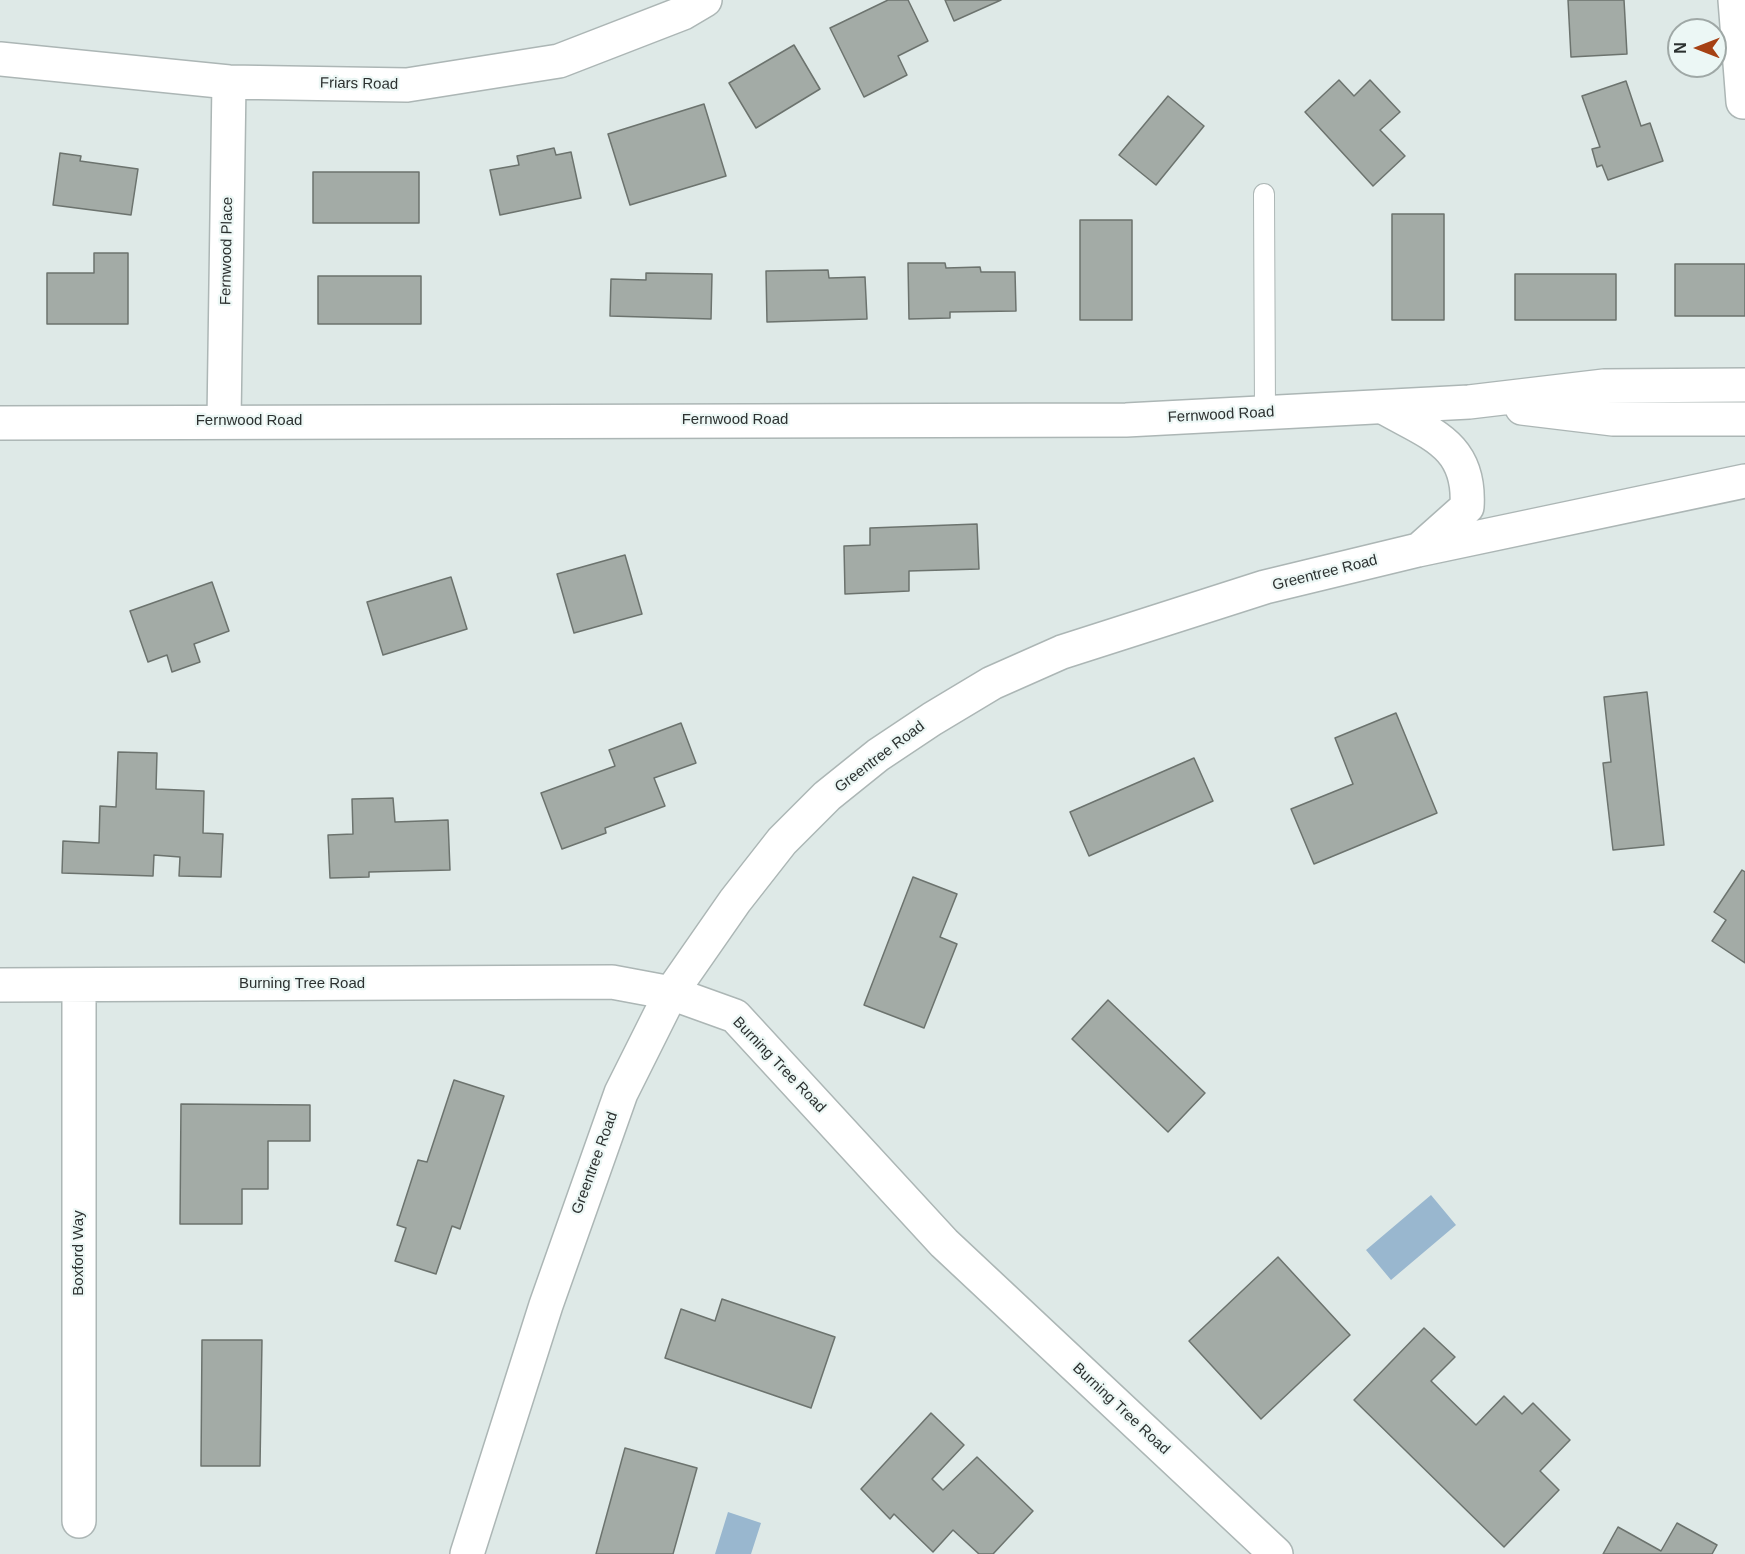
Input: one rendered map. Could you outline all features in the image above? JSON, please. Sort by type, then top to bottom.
[{"type":"street","name":"Friars Road","points":[[0,59],[229,82],[407,85],[559,61],[682,13],[705,0]]},
{"type":"street","points":[[1735,0],[1743,102]]},
{"type":"street","name":"Fernwood Place","points":[[224,420],[229,82]]},
{"type":"street","name":"Fernwood Road","points":[[0,423],[224,420],[1126,420],[1469,402],[1604,386],[1745,385]]},
{"type":"street","name":"Fernwood Road","points":[[1469,402],[1613,419],[1745,419]]},
{"type":"street","points":[[1383,407],[1436,437],[1460,457],[1469,489],[1467,507],[1418,550]]},
{"type":"street","name":"Greentree Road","points":[[467,1554],[583,1194],[621,1093],[671,993],[735,901],[782,841],[827,796],[878,755],[992,683],[1062,652],[1148,622],[1265,587],[1418,550],[1745,481]]},
{"type":"street","name":"Burning Tree Road","points":[[0,985],[612,982],[671,993],[735,1016],[944,1243],[1276,1554]]},
{"type":"street","name":"Boxford Way","points":[[79,985],[79,1521]]},
{"type":"lane","points":[[1264,194],[1265,413]]},
{"type":"water","points":[[1431,1195],[1456,1225],[1391,1280],[1366,1250]]},
{"type":"water","points":[[728,1512],[761,1523],[751,1554],[715,1554]]},
{"type":"building","points":[[888,0],[908,0],[928,41],[898,56],[907,75],[864,97],[830,28]]},
{"type":"building","points":[[945,0],[1001,0],[954,21]]},
{"type":"building","points":[[1568,0],[1624,0],[1627,54],[1571,57]]},
{"type":"building","points":[[794,45],[820,89],[756,128],[729,83]]},
{"type":"building","points":[[1339,80],[1354,96],[1370,80],[1400,112],[1380,130],[1405,156],[1373,186],[1305,112]]},
{"type":"building","points":[[1626,81],[1641,126],[1650,123],[1663,161],[1608,180],[1602,165],[1597,167],[1592,149],[1600,147],[1582,96]]},
{"type":"building","points":[[1168,96],[1204,126],[1156,185],[1119,155]]},
{"type":"building","points":[[704,104],[726,176],[630,205],[608,134]]},
{"type":"building","points":[[554,148],[556,155],[571,152],[581,198],[500,215],[490,170],[519,165],[517,156]]},
{"type":"building","points":[[60,153],[81,156],[80,161],[138,169],[131,215],[53,205]]},
{"type":"building","points":[[313,172],[419,172],[419,223],[313,223]]},
{"type":"building","points":[[1392,214],[1444,214],[1444,320],[1392,320]]},
{"type":"building","points":[[1080,220],[1132,220],[1132,320],[1080,320]]},
{"type":"building","points":[[94,253],[128,253],[128,324],[47,324],[47,273],[94,273]]},
{"type":"building","points":[[908,263],[945,263],[946,268],[980,267],[981,272],[1015,272],[1016,311],[950,312],[950,318],[909,319]]},
{"type":"building","points":[[1675,264],[1745,264],[1745,316],[1675,316]]},
{"type":"building","points":[[828,270],[829,278],[865,277],[867,319],[767,322],[766,271]]},
{"type":"building","points":[[646,273],[712,274],[711,319],[610,316],[611,279],[646,280]]},
{"type":"building","points":[[1515,274],[1616,274],[1616,320],[1515,320]]},
{"type":"building","points":[[318,276],[421,276],[421,324],[318,324]]},
{"type":"building","points":[[977,524],[979,569],[909,571],[909,591],[845,594],[844,546],[870,545],[870,528]]},
{"type":"building","points":[[625,555],[642,614],[574,633],[557,574]]},
{"type":"building","points":[[451,577],[467,629],[383,655],[367,602]]},
{"type":"building","points":[[212,582],[229,631],[194,644],[200,662],[172,672],[167,655],[148,662],[130,611]]},
{"type":"building","points":[[1647,692],[1664,845],[1613,850],[1603,763],[1611,762],[1604,697]]},
{"type":"building","points":[[1396,713],[1437,813],[1314,864],[1291,809],[1353,784],[1335,738]]},
{"type":"building","points":[[681,723],[696,763],[654,778],[665,806],[605,828],[606,833],[562,849],[541,793],[615,766],[609,750]]},
{"type":"building","points":[[118,752],[157,753],[156,789],[204,791],[203,833],[223,834],[221,877],[179,876],[180,857],[154,855],[153,876],[62,873],[63,841],[99,843],[100,806],[116,807]]},
{"type":"building","points":[[1194,758],[1213,801],[1089,856],[1070,812]]},
{"type":"building","points":[[393,798],[395,822],[448,820],[450,870],[369,872],[369,877],[330,878],[328,835],[353,834],[352,799]]},
{"type":"building","points":[[1742,870],[1745,872],[1745,963],[1712,941],[1726,920],[1714,912]]},
{"type":"building","points":[[913,877],[957,894],[940,937],[957,944],[924,1028],[864,1005]]},
{"type":"building","points":[[1108,1000],[1205,1093],[1168,1132],[1072,1039]]},
{"type":"building","points":[[454,1080],[504,1096],[460,1229],[452,1226],[436,1274],[395,1261],[406,1228],[397,1225],[418,1160],[427,1162]]},
{"type":"building","points":[[181,1104],[310,1105],[310,1141],[268,1141],[268,1189],[242,1189],[242,1224],[180,1224]]},
{"type":"building","points":[[1278,1257],[1350,1335],[1261,1419],[1189,1341]]},
{"type":"building","points":[[722,1299],[835,1337],[811,1408],[665,1358],[681,1309],[715,1321]]},
{"type":"building","points":[[1424,1328],[1455,1357],[1431,1381],[1476,1425],[1504,1396],[1522,1414],[1533,1403],[1570,1440],[1540,1471],[1559,1490],[1504,1547],[1354,1400]]},
{"type":"building","points":[[202,1340],[262,1340],[260,1466],[201,1466]]},
{"type":"building","points":[[931,1413],[964,1445],[932,1479],[943,1490],[977,1457],[1033,1511],[993,1554],[979,1554],[953,1530],[933,1552],[894,1514],[890,1519],[861,1489]]},
{"type":"building","points":[[625,1448],[697,1468],[673,1554],[596,1554]]},
{"type":"building","points":[[1677,1523],[1717,1545],[1712,1554],[1603,1554],[1618,1527],[1661,1551]]}]
